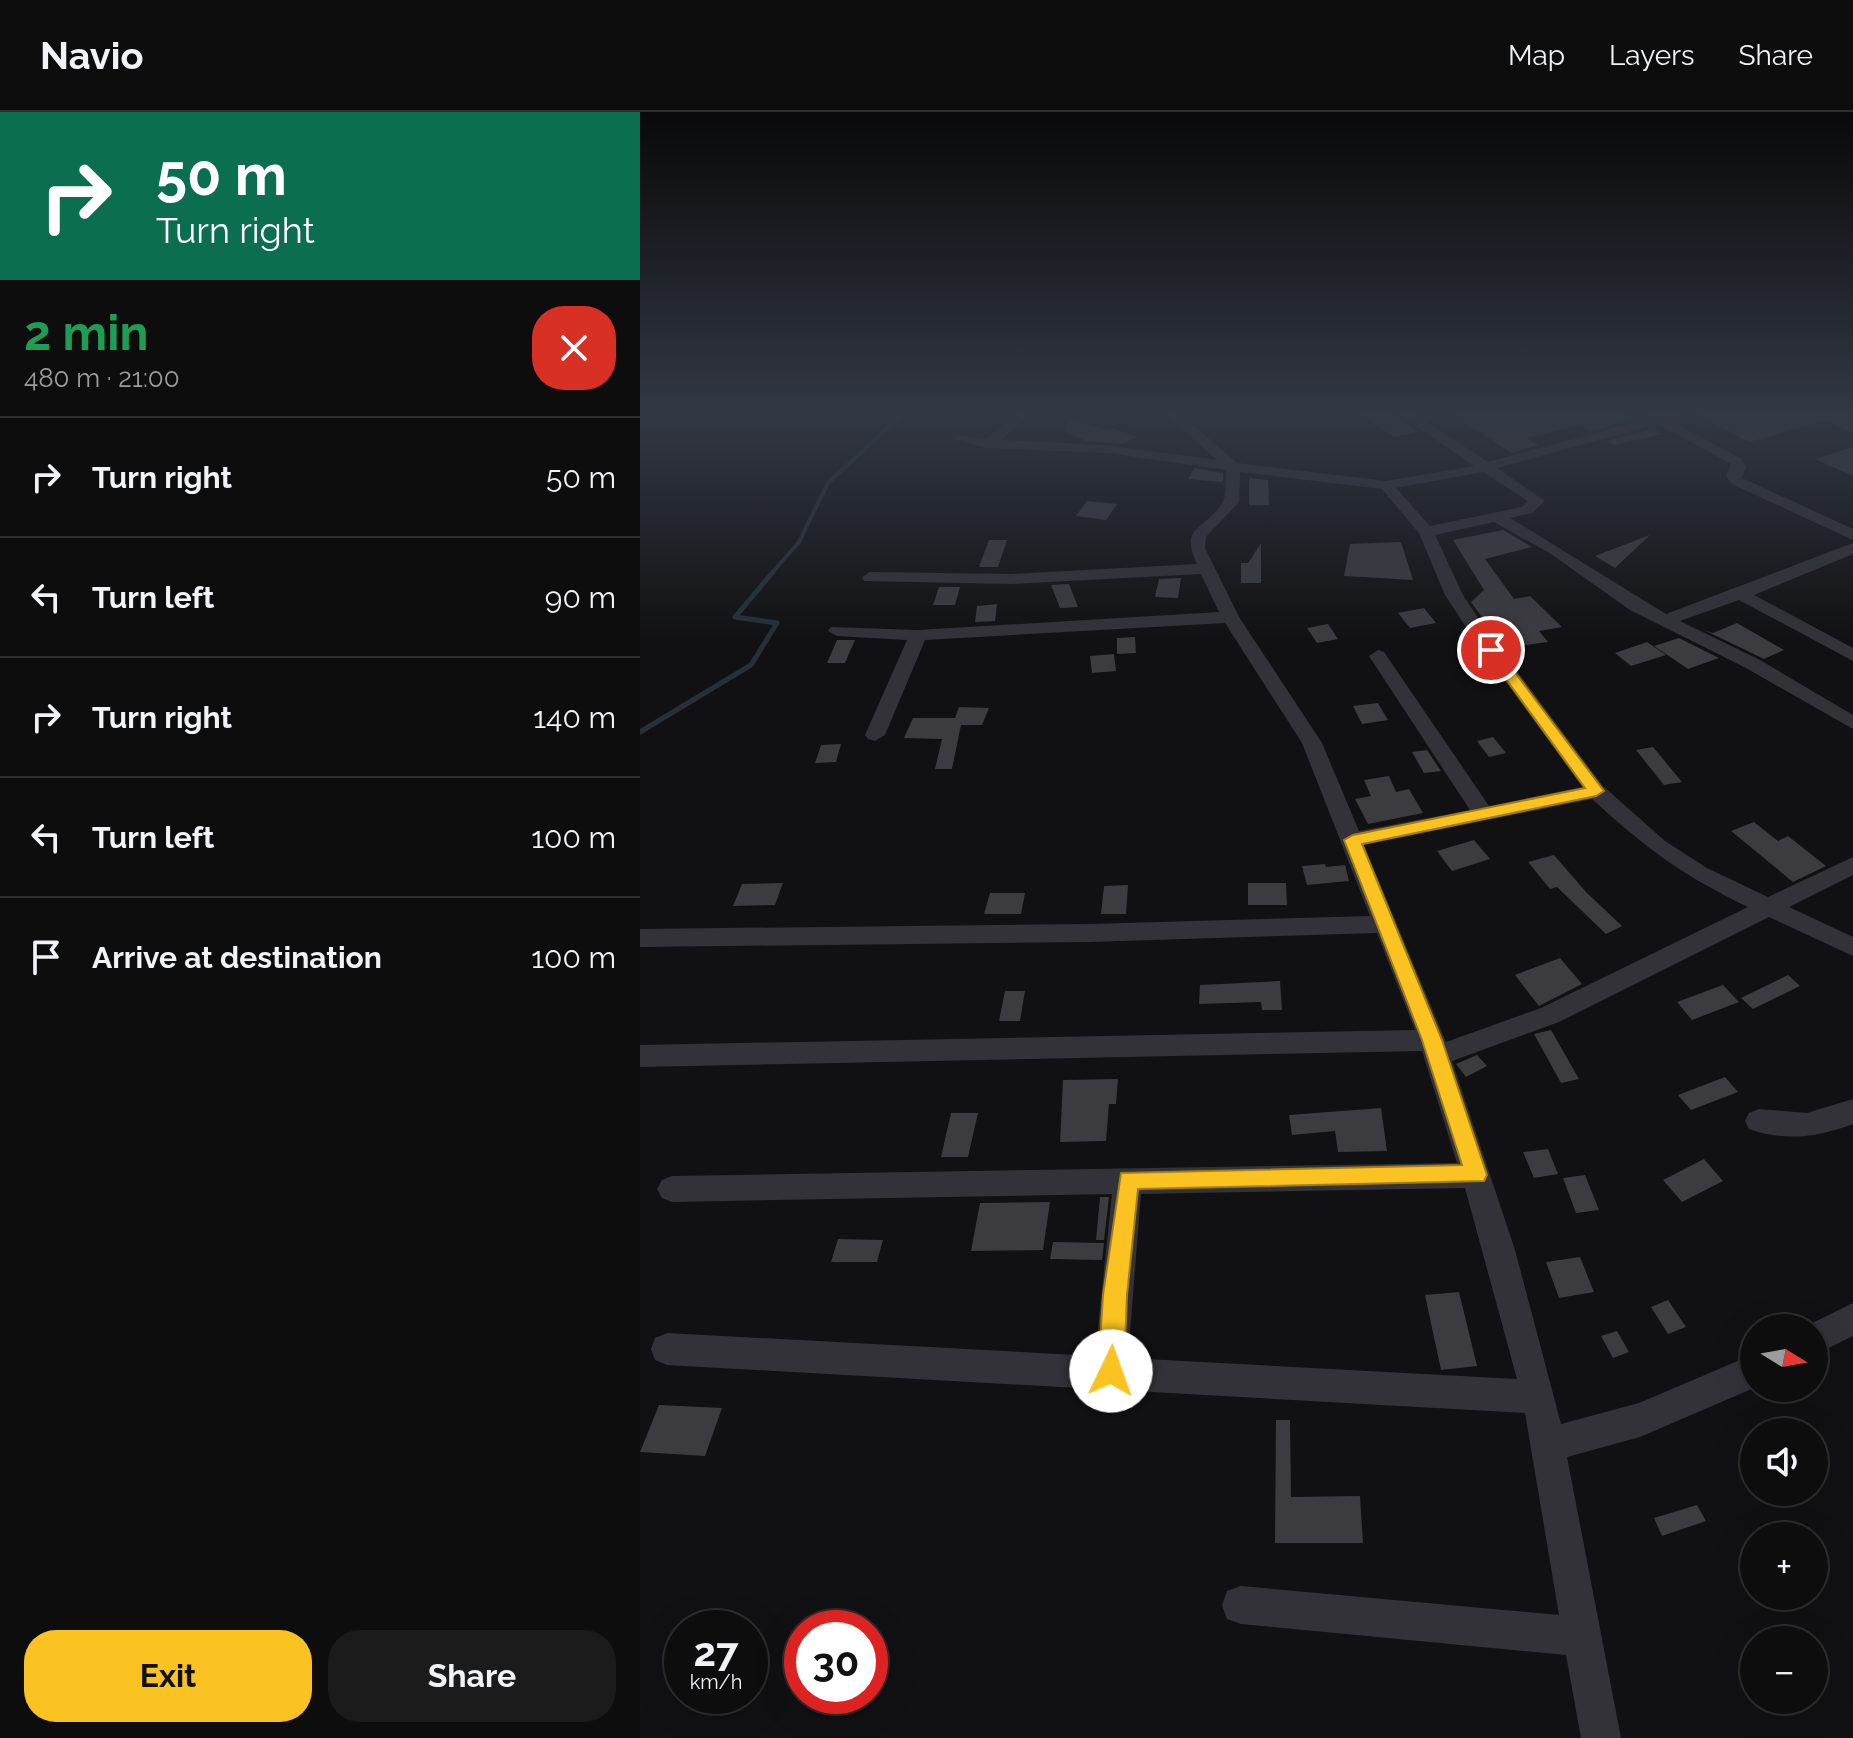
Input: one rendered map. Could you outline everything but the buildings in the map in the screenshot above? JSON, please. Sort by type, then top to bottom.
[{"type":"street","points":[[1232,489],[1231,502],[1198,536],[1197,548],[1204,569],[1230,617],[1303,726],[1353,840],[1435,1048],[1476,1175],[1539,1397],[1601,1738]]},
{"type":"street","points":[[1389,489],[1426,532],[1461,606],[1596,791],[1649,839],[1688,867],[1853,947]]},
{"type":"street","points":[[1426,532],[1527,510],[1537,501],[1519,489]]},
{"type":"street","points":[[1754,489],[1853,535]]},
{"type":"street","points":[[1497,517],[1557,551],[1636,606],[1753,664],[1853,723]]},
{"type":"street","points":[[1665,620],[1740,594],[1853,548]]},
{"type":"street","points":[[870,577],[1011,579],[1204,569]]},
{"type":"street","points":[[1740,594],[1853,655]]},
{"type":"street","points":[[837,631],[918,635],[1230,617]]},
{"type":"street","points":[[875,735],[918,635]]},
{"type":"street","points":[[1378,656],[1484,814]]},
{"type":"street","points":[[1353,840],[1596,791]]},
{"type":"street","points":[[640,1056],[1048,1045],[1435,1048],[1550,1015],[1853,865]]},
{"type":"street","points":[[640,938],[1090,933],[1387,924]]},
{"type":"street","points":[[1759,1121],[1789,1127],[1812,1126],[1853,1111]]},
{"type":"street","points":[[672,1189],[1476,1175]]},
{"type":"street","points":[[1111,1371],[1115,1295],[1128,1180]]},
{"type":"street","points":[[1828,1332],[1853,1319]]},
{"type":"street","points":[[667,1349],[1111,1371],[1539,1397]]},
{"type":"street","points":[[1548,1445],[1640,1420],[1740,1377]]},
{"type":"street","points":[[1241,1605],[1584,1637]]},
{"type":"waterway","points":[[771,574],[799,542],[825,489]]},
{"type":"waterway","points":[[640,732],[751,665],[777,623],[735,617],[773,572]]},
{"type":"route","points":[[1111,1371],[1115,1295],[1128,1180],[1476,1175],[1408,973],[1353,840],[1596,791],[1574,766],[1491,650]]}]
